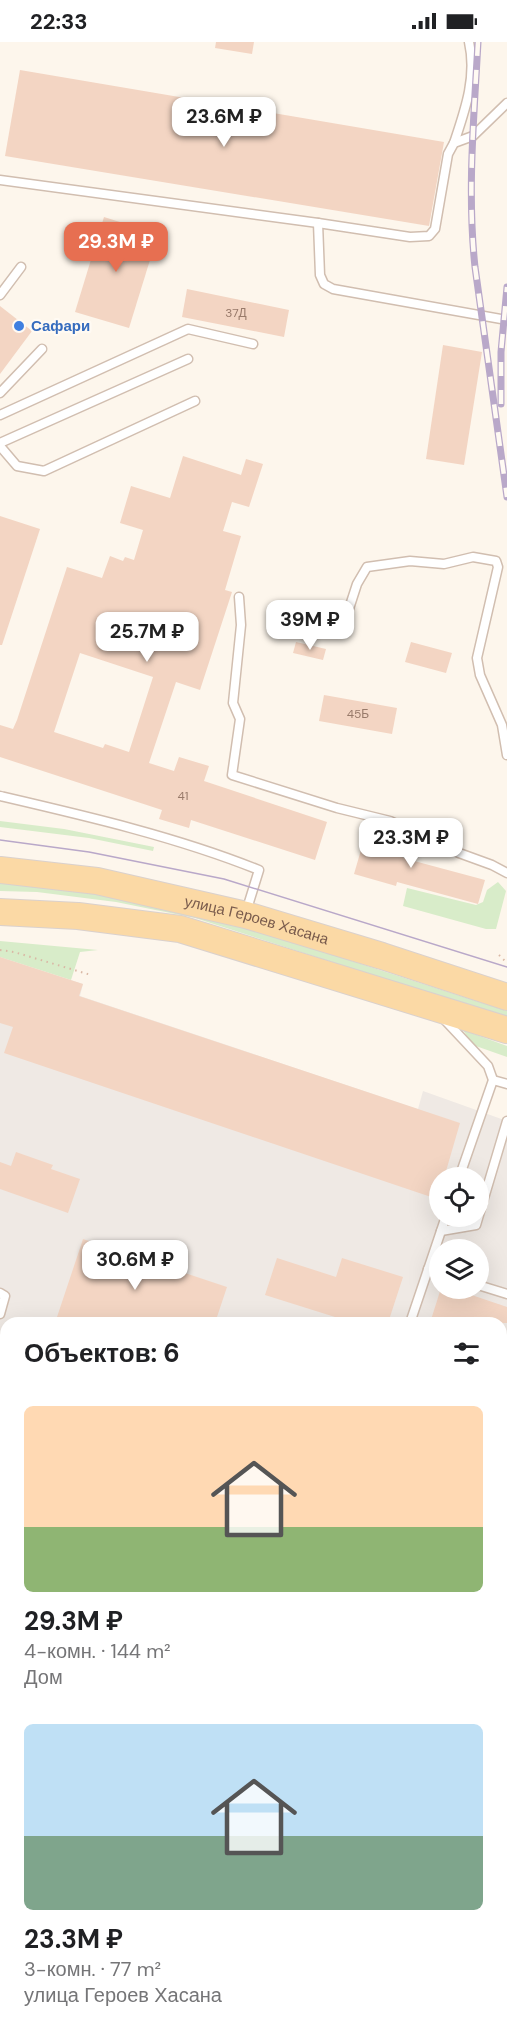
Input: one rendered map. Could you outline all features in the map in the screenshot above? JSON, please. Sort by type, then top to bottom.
[{"type":"main road","name":"улица Героев Хасана","points":[[0,870],[97,881],[246,915],[371,952],[507,997]]},
{"type":"main road","name":"улица Героев Хасана","points":[[0,912],[78,915],[180,929],[507,1030]]},
{"type":"lane","points":[[0,180],[410,237],[429,236],[435,229],[448,154],[468,103],[472,58],[469,42]]},
{"type":"lane","points":[[454,143],[472,136],[507,103]]},
{"type":"lane","points":[[318,223],[320,275],[324,284],[333,289],[507,320]]},
{"type":"lane","points":[[0,295],[21,267]]},
{"type":"lane","points":[[0,415],[188,329],[253,344]]},
{"type":"lane","points":[[0,393],[42,349]]},
{"type":"lane","points":[[188,359],[0,444],[17,466],[44,471],[195,401]]},
{"type":"lane","points":[[345,621],[357,584],[367,567],[410,561],[444,564],[473,557],[496,561],[498,567],[477,658],[480,675],[502,725],[507,755]]},
{"type":"lane","points":[[239,597],[241,625],[233,703],[240,719],[232,775],[337,808],[390,821],[507,873]]},
{"type":"lane","points":[[0,796],[123,827],[227,857],[260,870],[246,915]]},
{"type":"lane","points":[[431,1006],[488,1066],[493,1080],[463,1167]]},
{"type":"lane","points":[[493,1080],[507,1084]]},
{"type":"lane","points":[[441,1231],[476,1225],[507,1121]]},
{"type":"lane","points":[[412,1317],[442,1227]]},
{"type":"lane","points":[[489,1288],[507,1294]]},
{"type":"lane","points":[[0,1293],[5,1296],[0,1314]]},
{"type":"path","points":[[0,950],[91,975]]},
{"type":"path","points":[[498,955],[507,963]]},
{"type":"shaded area","points":[[0,957],[83,984],[80,996],[418,1109],[423,1091],[507,1121],[507,1317],[0,1317]]},
{"type":"green space","points":[[0,821],[64,829],[154,847],[153,851],[89,838],[0,827]]},
{"type":"green space","points":[[0,879],[60,884],[190,909],[507,1011],[507,1018],[195,918],[116,902],[37,892],[0,891]]},
{"type":"green space","points":[[498,882],[506,891],[496,929],[486,929],[403,906],[407,888],[476,905],[483,902],[487,890]]},
{"type":"green space","points":[[0,941],[98,950],[80,952],[71,980],[0,957]]},
{"type":"green space","points":[[463,1030],[507,1046],[507,1057],[473,1045]]},
{"type":"building","points":[[216,42],[254,42],[252,54],[215,48]]},
{"type":"building","points":[[20,70],[444,142],[429,226],[5,156]]},
{"type":"building","points":[[104,217],[158,234],[129,328],[75,312]]},
{"type":"building","points":[[187,289],[289,310],[284,337],[182,317]]},
{"type":"building","points":[[0,306],[32,331],[0,374]]},
{"type":"building","points":[[443,345],[482,352],[464,465],[426,459]]},
{"type":"building","points":[[183,456],[241,475],[246,459],[263,464],[249,507],[232,502],[223,531],[241,536],[225,590],[232,592],[200,690],[176,682],[149,763],[174,771],[179,757],[209,766],[204,781],[327,822],[315,860],[191,820],[189,828],[159,819],[162,810],[0,757],[0,725],[13,729],[17,720],[67,567],[102,578],[110,556],[123,561],[125,557],[134,560],[143,530],[120,523],[131,486],[170,498]],"holes":[[[80,653],[153,677],[129,752],[105,744],[103,748],[54,732]]]},
{"type":"building","points":[[0,516],[40,529],[2,645],[0,645]]},
{"type":"building","points":[[296,642],[326,649],[323,660],[293,653]]},
{"type":"building","points":[[411,642],[452,653],[446,673],[405,662]]},
{"type":"building","points":[[324,695],[397,708],[392,734],[319,721]]},
{"type":"building","points":[[368,826],[405,837],[401,853],[404,854],[403,858],[485,880],[478,904],[397,882],[396,886],[354,874]]},
{"type":"building","points":[[0,957],[83,984],[79,996],[460,1123],[447,1167],[429,1167],[429,1196],[4,1053],[13,1027],[0,1023]]},
{"type":"building","points":[[16,1152],[53,1165],[51,1169],[80,1179],[68,1213],[0,1189],[0,1162],[11,1166]]},
{"type":"building","points":[[83,1239],[227,1287],[217,1317],[57,1317]]},
{"type":"building","points":[[277,1258],[336,1277],[342,1258],[403,1277],[390,1317],[335,1317],[265,1295]]},
{"type":"building","points":[[438,1299],[483,1299],[507,1307],[507,1317],[432,1317]]},
{"type":"tram line","points":[[0,840],[89,852],[224,879],[507,967]]},
{"type":"railway","points":[[478,42],[472,154],[473,239],[507,497]]},
{"type":"railway","points":[[501,404],[501,352],[507,287]]},
{"type":"place","name":"Сафари","points":[[19,326]]}]
